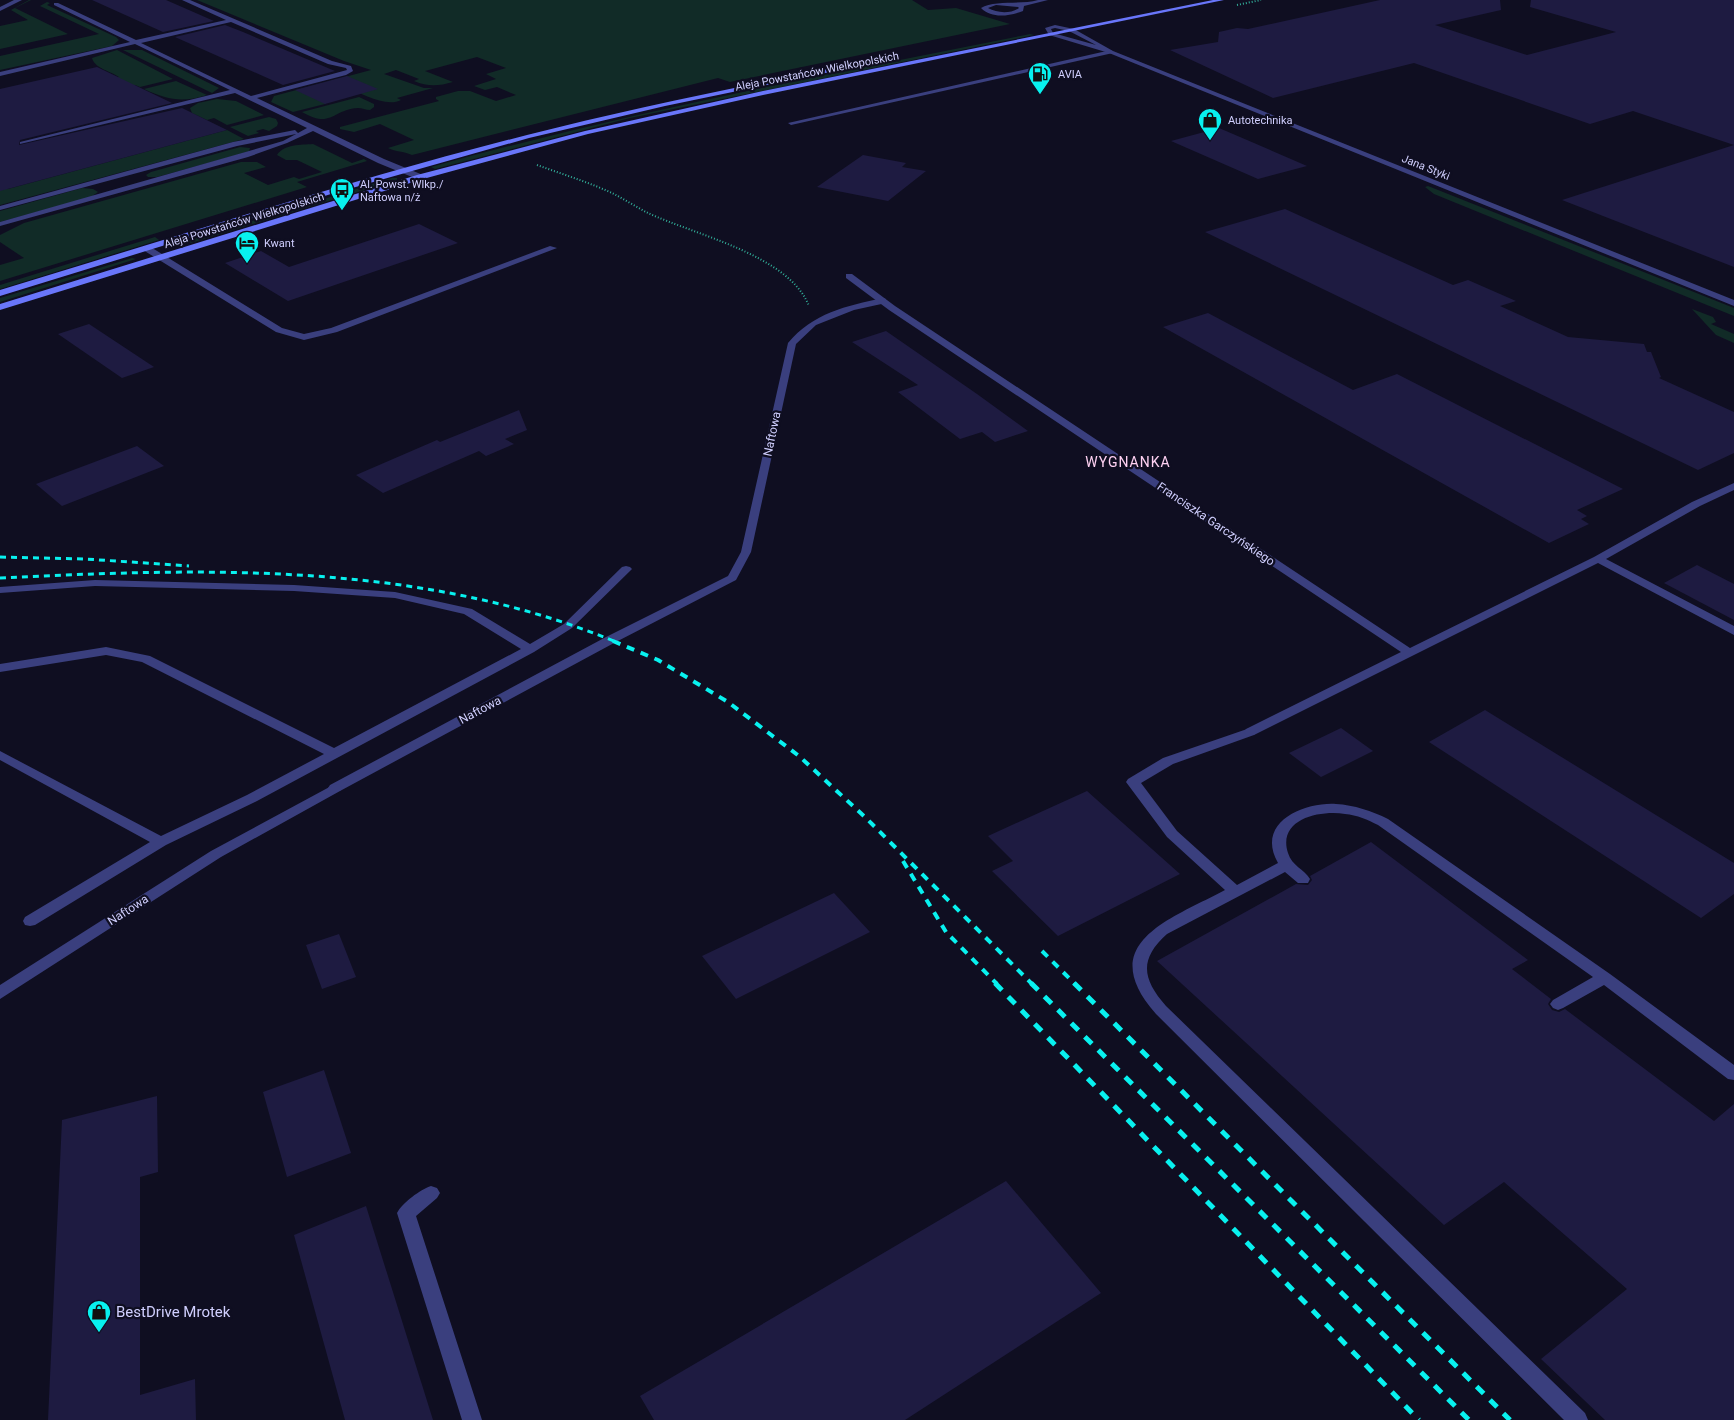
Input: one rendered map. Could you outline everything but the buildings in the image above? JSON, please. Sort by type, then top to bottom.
[{"type":"main road","name":"Aleja Powstańców Wielkopolskich","points":[[987,39],[1050,30],[1073,30],[1221,0]]},
{"type":"main road","name":"Aleja Powstańców Wielkopolskich","points":[[0,307],[420,177],[513,151],[650,117],[1050,30],[1068,23]]},
{"type":"main road","name":"Aleja Powstańców Wielkopolskich","points":[[0,293],[406,170],[529,136],[620,114],[905,55]]},
{"type":"street","points":[[0,9],[19,0]]},
{"type":"street","points":[[63,0],[56,4],[381,161],[420,177]]},
{"type":"street","points":[[185,0],[330,62],[349,67],[350,71],[344,74],[250,98]]},
{"type":"street","points":[[1018,5],[1022,7],[1021,10],[1011,13],[993,12],[984,8],[995,3],[1018,5],[1045,0]]},
{"type":"street","points":[[0,74],[232,20]]},
{"type":"street","name":"Jana Styki","points":[[1050,30],[1111,52],[1734,303]]},
{"type":"street","name":"Jana Styki","points":[[1073,30],[1111,52]]},
{"type":"street","points":[[791,123],[1111,52]]},
{"type":"street","points":[[22,143],[235,91]]},
{"type":"street","points":[[0,208],[236,144],[312,128]]},
{"type":"street","points":[[0,224],[285,142],[312,128]]},
{"type":"street","points":[[113,178],[130,188]]},
{"type":"street","name":"Aleja Powstańców Wielkopolskich","points":[[146,248],[160,257]]},
{"type":"street","points":[[160,257],[279,330],[304,337],[334,330],[553,248]]},
{"type":"street","name":"Franciszka Garczyńskiego","points":[[849,276],[882,301],[1410,653]]},
{"type":"street","name":"Naftowa","points":[[0,993],[216,854],[610,640],[732,578],[746,552],[792,343],[813,323],[851,308],[882,301]]},
{"type":"street","points":[[1235,891],[1172,834],[1133,782],[1168,761],[1250,732],[1598,559],[1696,504],[1734,486]]},
{"type":"street","points":[[1598,559],[1734,631]]},
{"type":"street","points":[[30,921],[161,842],[252,798],[530,649],[568,626],[626,569]]},
{"type":"street","points":[[0,590],[95,583],[294,588],[395,595],[468,611],[530,649]]},
{"type":"street","points":[[0,668],[106,651],[146,659],[335,754]]},
{"type":"street","points":[[0,755],[161,842]]},
{"type":"street","points":[[1303,879],[1286,864],[1280,852],[1279,837],[1285,825],[1291,819],[1308,811],[1333,808],[1359,812],[1383,822],[1605,978],[1734,1074]]},
{"type":"street","points":[[1286,864],[1162,930],[1152,938],[1144,946],[1140,956],[1140,979],[1144,990],[1156,1005],[1578,1420]]},
{"type":"street","points":[[1558,1004],[1605,978]]},
{"type":"street","points":[[431,1193],[406,1213],[472,1420]]},
{"type":"path","points":[[536,165],[611,193],[648,212],[711,236],[770,264],[805,296],[813,323]]},
{"type":"green space","points":[[29,0],[31,0],[15,8],[68,34],[0,49],[0,26],[28,20],[11,10]]},
{"type":"green space","points":[[197,0],[912,0],[928,10],[956,8],[1010,24],[730,82],[718,78],[412,155],[388,148],[414,140],[380,124],[354,132],[340,129],[340,127],[439,101],[436,97],[458,91],[470,91],[496,101],[516,95],[497,87],[485,90],[474,86],[496,79],[486,74],[506,68],[477,57],[425,71],[453,82],[433,85],[414,81],[419,79],[396,70],[384,74],[424,88],[433,88],[397,98],[401,100],[395,102],[388,102],[374,99],[346,87],[325,104],[293,112],[271,102],[274,96],[371,70],[344,61]]},
{"type":"green space","points":[[47,2],[50,3],[47,5],[119,40],[112,46],[0,70],[0,56],[99,34],[40,6]]},
{"type":"green space","points":[[1030,34],[1034,35],[630,118],[435,169],[431,167],[654,111]]},
{"type":"green space","points":[[117,50],[173,79],[140,87],[135,85],[0,117],[0,105],[119,77],[96,65],[92,58]]},
{"type":"green space","points":[[123,50],[142,50],[219,88],[212,93]]},
{"type":"green space","points":[[176,81],[207,95],[182,100],[160,96],[144,89]]},
{"type":"green space","points":[[359,97],[374,104],[374,107],[370,110],[349,109],[326,119],[312,117],[302,112]]},
{"type":"green space","points":[[217,99],[236,101],[264,115],[227,125],[214,118],[207,120],[192,113],[190,108],[198,103]]},
{"type":"green space","points":[[269,117],[276,119],[278,123],[277,126],[269,131],[263,129],[256,131],[259,133],[248,136],[230,127]]},
{"type":"green space","points":[[227,130],[244,139],[0,205],[0,184],[8,189]]},
{"type":"green space","points":[[313,144],[352,163],[364,159],[367,161],[297,182],[307,187],[0,281],[0,265],[24,258],[0,242],[0,235],[24,223],[241,162],[257,162],[266,167],[244,173],[268,185],[294,177],[299,179],[322,172],[297,160],[286,160],[277,155],[288,147]]},
{"type":"green space","points":[[240,147],[250,148],[249,151],[237,155],[157,177],[148,177],[146,175],[151,172]]},
{"type":"green space","points":[[397,178],[397,180],[191,243],[187,241]]},
{"type":"green space","points":[[1428,186],[1734,308],[1734,316],[1434,194],[1425,187]]},
{"type":"green space","points":[[82,188],[93,189],[98,192],[91,197],[0,222],[0,211]]},
{"type":"green space","points":[[155,237],[159,240],[0,289],[0,285]]},
{"type":"green space","points":[[132,258],[136,259],[0,302],[0,298]]},
{"type":"green space","points":[[1692,309],[1713,317],[1716,322],[1711,324],[1734,334],[1734,343],[1716,335]]},
{"type":"railway","points":[[0,557],[86,559],[189,566]]},
{"type":"railway","points":[[0,578],[156,572],[234,572],[312,576],[390,584],[466,596],[542,616],[616,642]]},
{"type":"railway","points":[[613,641],[658,660],[728,702],[799,756],[866,818],[1031,983]]},
{"type":"railway","points":[[903,861],[946,932],[997,984]]},
{"type":"railway","points":[[1042,951],[1074,983]]},
{"type":"railway","points":[[995,983],[1419,1420]]},
{"type":"railway","points":[[1031,983],[1469,1420]]},
{"type":"railway","points":[[1074,983],[1510,1420]]},
{"type":"place","name":"AVIA","points":[[1040,95]]},
{"type":"place","name":"Autotechnika","points":[[1210,141]]},
{"type":"place","name":"Al. Powst. Wlkp./ Naftowa n/ż","points":[[342,211]]},
{"type":"place","name":"Kwant","points":[[247,264]]},
{"type":"place","name":"BestDrive Mrotek","points":[[99,1333]]},
{"type":"district","name":"WYGNANKA","points":[[1128,462]]}]
